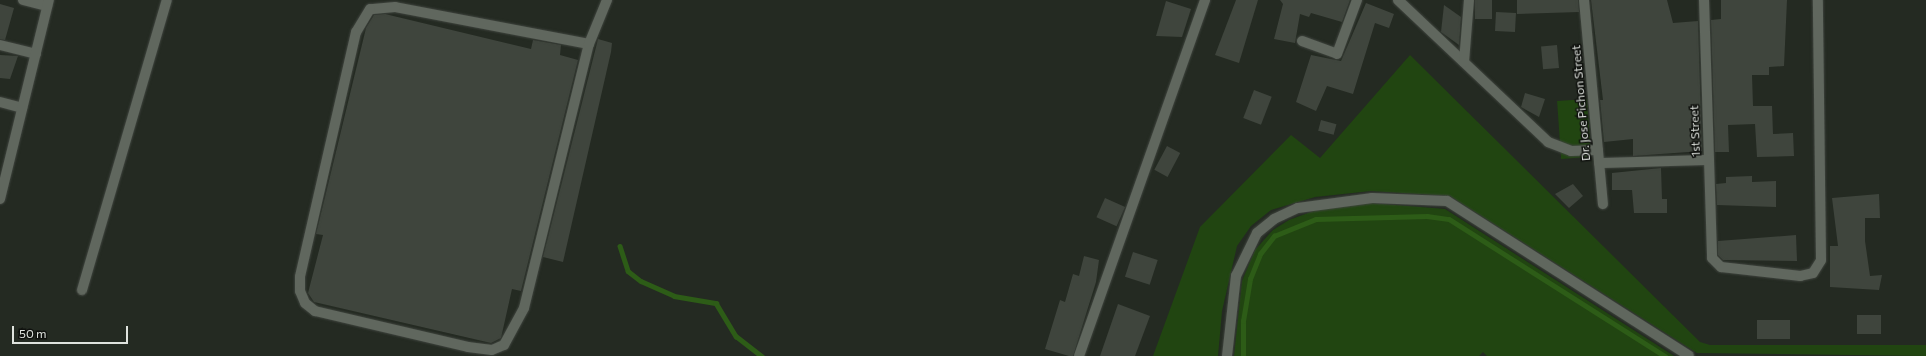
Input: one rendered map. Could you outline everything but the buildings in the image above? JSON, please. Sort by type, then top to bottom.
[{"type":"street","points":[[0,199],[48,3],[23,0]]},
{"type":"street","points":[[82,290],[166,0]]},
{"type":"street","points":[[590,44],[395,7],[370,10],[356,32],[302,270],[300,291],[305,303],[315,311],[468,347],[492,350],[504,345],[524,308],[590,44],[607,0]]},
{"type":"street","points":[[1079,356],[1204,0]]},
{"type":"street","points":[[1302,41],[1337,54],[1357,0]]},
{"type":"street","points":[[1398,0],[1548,142],[1571,151],[1598,150]]},
{"type":"street","points":[[1464,62],[1469,0]]},
{"type":"street","name":"Dr. Jose Pichon Street","points":[[1584,0],[1603,204]]},
{"type":"street","name":"1st Street","points":[[1704,0],[1713,262],[1721,267],[1800,276],[1818,268],[1822,246],[1818,0]]},
{"type":"street","points":[[0,45],[36,54]]},
{"type":"street","points":[[0,102],[22,108]]},
{"type":"street","points":[[1599,163],[1709,160]]},
{"type":"street","points":[[1227,356],[1236,276],[1258,233],[1274,219],[1298,208],[1372,198],[1447,201],[1689,356]]},
{"type":"green space","points":[[1410,55],[1700,342],[1710,345],[1926,345],[1926,356],[1697,353],[1450,196],[1371,191],[1315,197],[1271,210],[1251,226],[1237,246],[1222,311],[1218,356],[1153,356],[1200,227],[1291,135],[1320,158]]},
{"type":"green space","points":[[1587,99],[1591,157],[1561,159],[1557,101]]},
{"type":"green space","points":[[1371,203],[1445,209],[1674,356],[1487,356],[1483,352],[1479,356],[1234,356],[1242,281],[1255,250],[1273,230],[1289,220],[1319,209]]},
{"type":"waterway","points":[[1243,356],[1243,321],[1250,279],[1260,254],[1274,236],[1316,219],[1427,216],[1449,219],[1665,356]]},
{"type":"waterway","points":[[620,246],[628,271],[641,281],[674,296],[716,303],[736,336],[762,356]]}]
